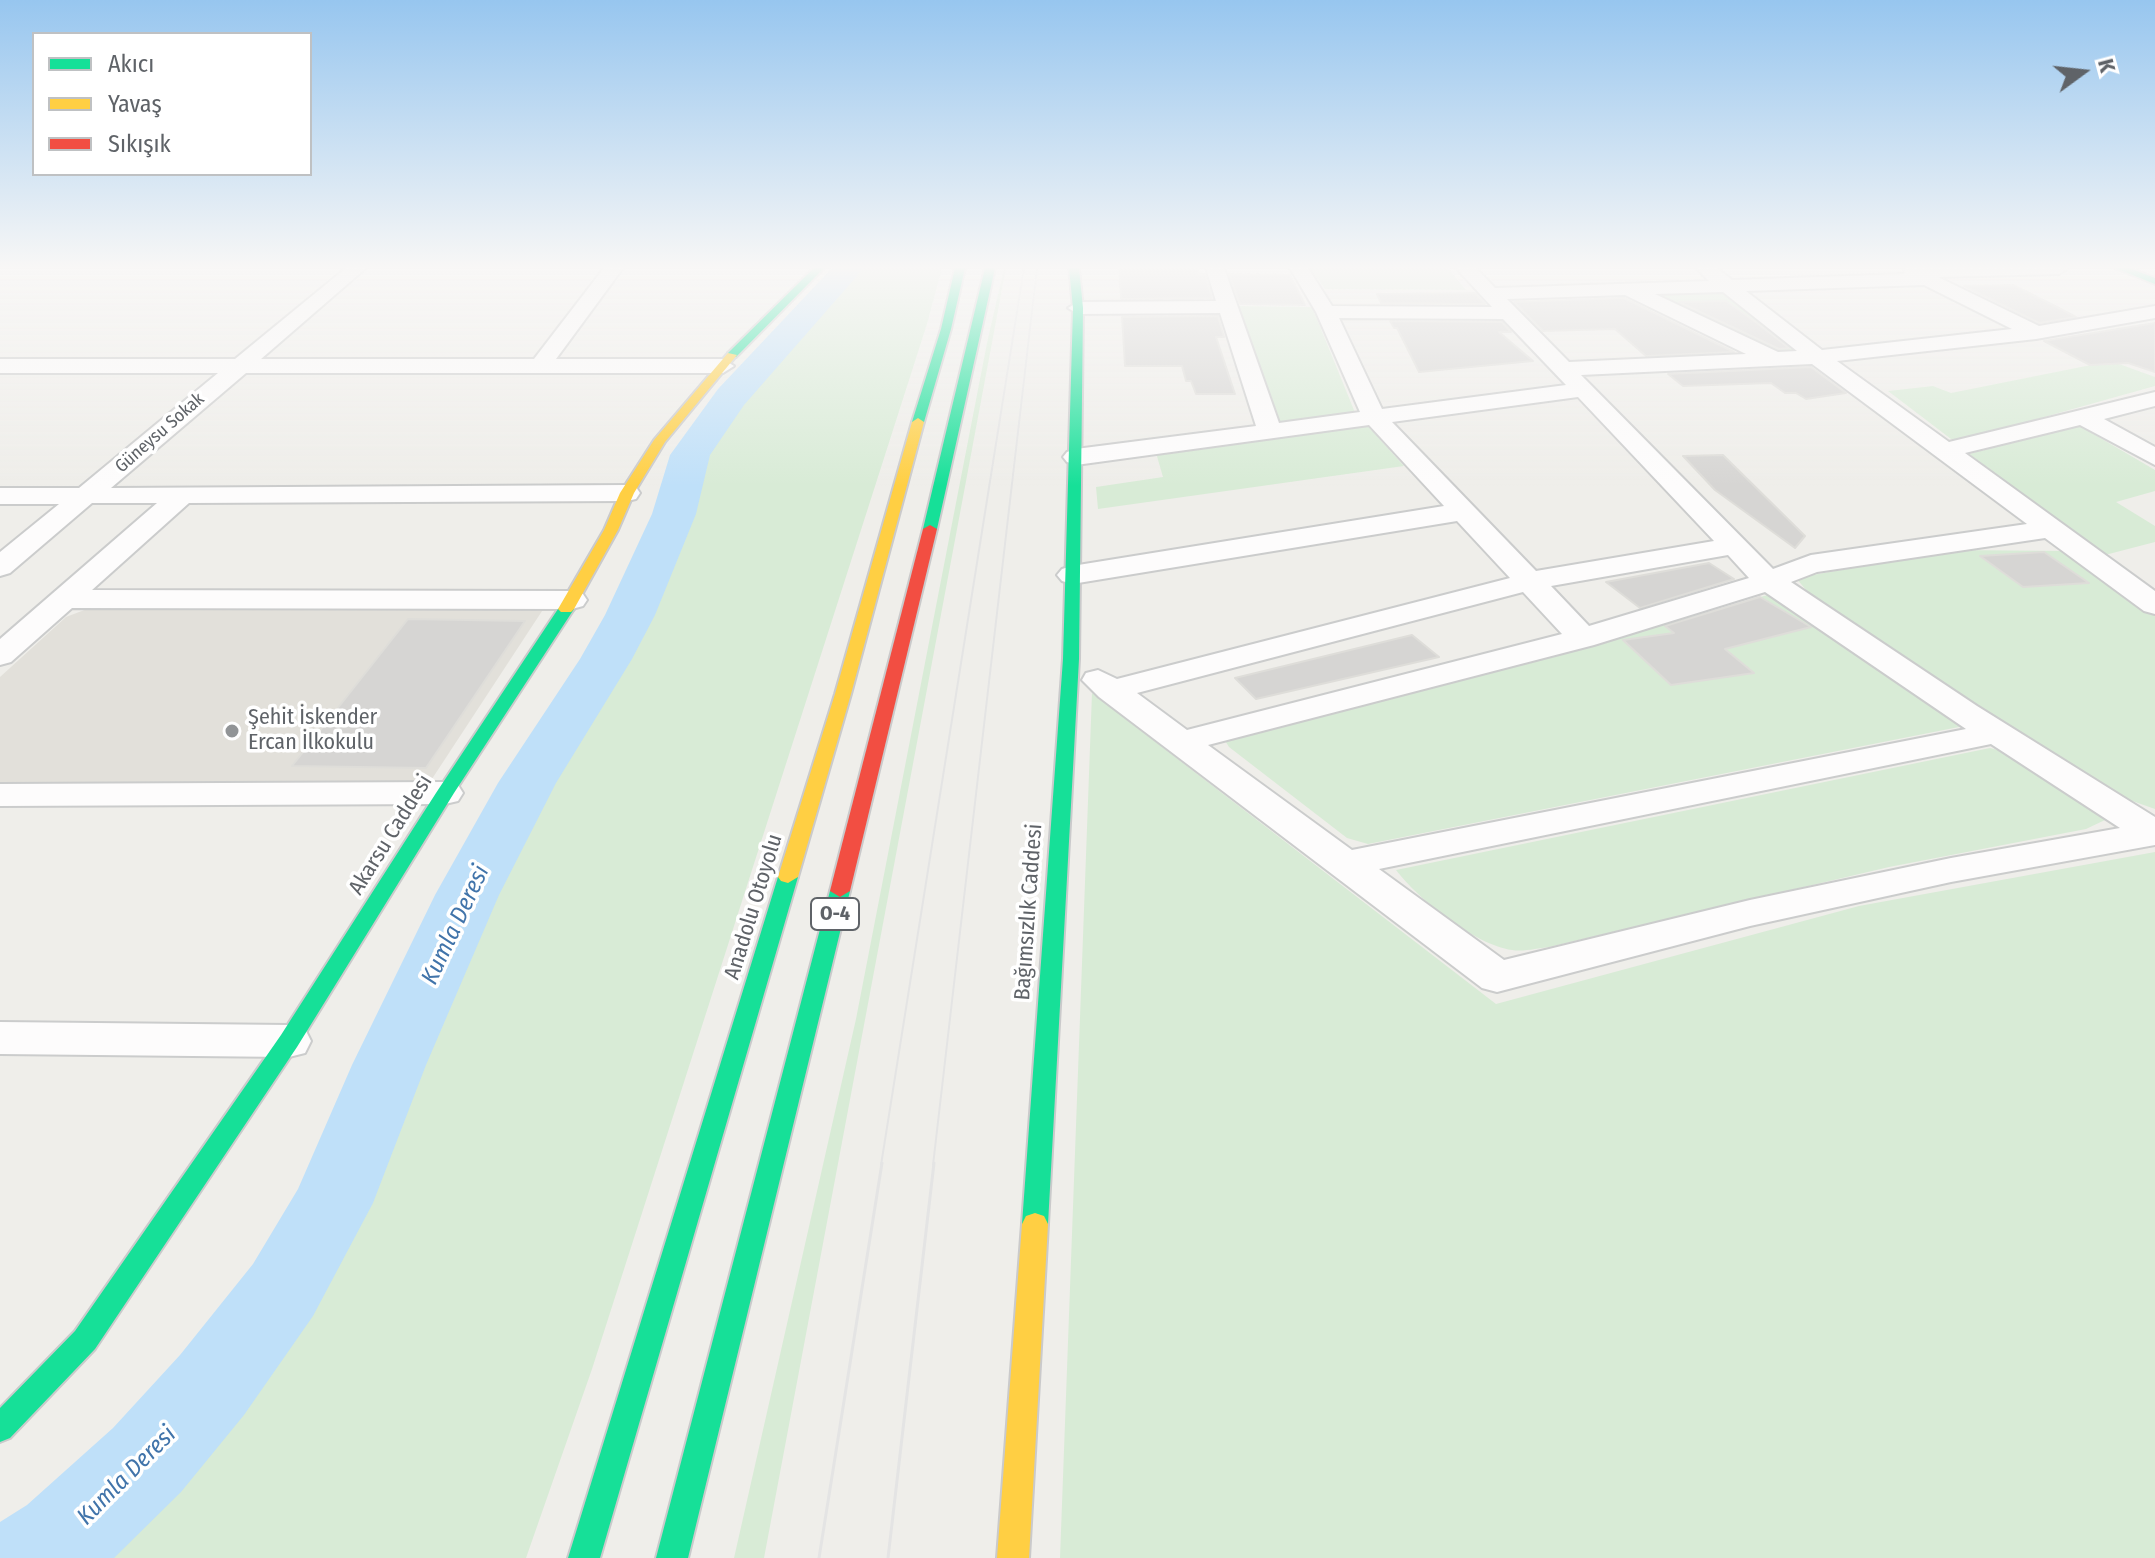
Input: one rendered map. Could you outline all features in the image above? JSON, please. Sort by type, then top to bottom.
[{"type":"main road","name":"Akarsu Caddesi","points":[[0,1428],[85,1340],[289,1041],[445,793],[572,600],[611,530],[627,493],[660,440],[748,341]]},
{"type":"main road","name":"Anadolu Otoyolu","points":[[584,1558],[843,694],[898,489],[942,341]]},
{"type":"main road","name":"O-4","points":[[672,1558],[909,618],[937,490],[975,341]]},
{"type":"main road","name":"Bağımsızlık Caddesi","points":[[1013,1558],[1071,659],[1078,341]]},
{"type":"street","name":"Güneysu Sokak","points":[[0,567],[269,341]]},
{"type":"street","points":[[540,366],[559,341]]},
{"type":"street","points":[[1240,341],[1269,430]]},
{"type":"street","points":[[1339,341],[1374,417],[1583,638]]},
{"type":"street","points":[[1535,341],[1769,581],[1996,733],[2154,833]]},
{"type":"street","points":[[1735,341],[1776,360]]},
{"type":"street","points":[[1796,341],[2048,529],[2150,597]]},
{"type":"street","points":[[1561,369],[1776,360],[1966,341]]},
{"type":"street","points":[[0,366],[723,366]]},
{"type":"street","points":[[1076,457],[1582,390]]},
{"type":"street","points":[[1944,451],[2155,399]]},
{"type":"street","points":[[2127,408],[2155,417]]},
{"type":"street","points":[[2086,418],[2155,457]]},
{"type":"street","points":[[0,496],[627,493]]},
{"type":"street","points":[[0,655],[184,494]]},
{"type":"street","points":[[1072,575],[1466,511]]},
{"type":"street","points":[[1181,742],[1583,638],[1769,581],[1811,564],[2048,529]]},
{"type":"street","points":[[1111,690],[1532,581],[1733,546]]},
{"type":"street","points":[[64,599],[572,600]]},
{"type":"street","points":[[1071,659],[1497,977],[1750,913],[1951,870],[2154,833]]},
{"type":"street","points":[[1345,864],[1996,733]]},
{"type":"street","points":[[0,795],[445,793]]},
{"type":"street","points":[[0,1038],[289,1041]]},
{"type":"street","points":[[0,1377],[54,1374]]},
{"type":"shaded area","name":"Şehit İskender Ercan İlkokulu","points":[[544,608],[428,785],[0,785],[0,677],[66,617],[87,609]]},
{"type":"green space","points":[[794,341],[922,341],[592,1369],[526,1558],[68,1558],[83,1547],[202,1429],[286,1322],[370,1188],[383,1149],[492,892],[609,683],[659,580],[693,496],[702,455],[713,434]]},
{"type":"green space","points":[[992,341],[764,1558],[734,1558],[856,1019],[987,343]]},
{"type":"green space","points":[[1248,341],[1326,341],[1356,415],[1275,425]]},
{"type":"green space","points":[[1744,341],[1787,341],[1806,355],[1776,356]]},
{"type":"green space","points":[[2111,361],[2155,377],[2155,386],[1955,442],[1888,391],[1933,386],[1951,393]]},
{"type":"green space","points":[[1366,424],[1404,466],[1098,509],[1096,487],[1163,477],[1156,453]]},
{"type":"green space","points":[[2078,425],[2155,470],[2155,491],[2116,502],[2155,526],[2155,542],[2105,555],[1969,454]]},
{"type":"green space","points":[[1952,550],[2068,551],[2155,615],[2155,809],[2121,797],[2008,728],[1812,597],[1796,578]]},
{"type":"green space","points":[[1771,594],[1969,725],[1368,844],[1347,838],[1229,747],[1224,739],[1565,653]]},
{"type":"green space","points":[[1092,693],[1496,1004],[1859,906],[2155,852],[2155,1558],[1060,1558]]},
{"type":"green space","points":[[1990,748],[2006,752],[2105,820],[2086,829],[1889,867],[1526,950],[1497,946],[1465,930],[1418,894],[1396,870]]},
{"type":"building","points":[[1123,341],[1217,341],[1235,394],[1196,394],[1191,381],[1186,381],[1182,366],[1125,366]]},
{"type":"building","points":[[1403,341],[1509,341],[1533,361],[1419,372]]},
{"type":"building","points":[[1628,341],[1711,341],[1734,352],[1646,356]]},
{"type":"building","points":[[1761,341],[1780,341],[1789,348],[1779,349]]},
{"type":"building","points":[[2044,341],[2155,341],[2155,372],[2128,363],[2090,365]]},
{"type":"building","points":[[1811,367],[1846,393],[1806,399],[1796,393],[1785,393],[1771,383],[1683,386],[1668,374]]},
{"type":"building","points":[[1723,455],[1805,536],[1795,548],[1715,490],[1683,456]]},
{"type":"building","points":[[2044,552],[2089,583],[2023,587],[1980,556]]},
{"type":"building","points":[[1709,563],[1734,579],[1640,608],[1606,582]]},
{"type":"building","points":[[1760,597],[1811,627],[1725,649],[1754,673],[1671,685],[1623,640],[1674,633],[1665,626]]},
{"type":"building","points":[[408,619],[525,621],[426,768],[292,766]]},
{"type":"building","points":[[1412,635],[1439,657],[1256,699],[1235,678]]},
{"type":"waterway","name":"Kumla Deresi","points":[[34,1558],[62,1540],[147,1460],[212,1385],[283,1290],[332,1203],[389,1065],[467,895],[527,783],[606,659],[630,615],[674,514],[690,455],[731,397],[782,341]]},
{"type":"tram line","points":[[881,1165],[1012,341]]},
{"type":"tram line","points":[[933,1165],[1029,341]]},
{"type":"tram line","points":[[819,1558],[882,1163]]},
{"type":"tram line","points":[[888,1558],[934,1163]]},
{"type":"traffic: fast","points":[[732,355],[746,341]]},
{"type":"traffic: fast","points":[[918,422],[942,341]]},
{"type":"traffic: fast","points":[[930,529],[973,341]]},
{"type":"traffic: fast","points":[[1035,1224],[1071,659],[1077,341]]},
{"type":"traffic: fast","points":[[0,1428],[85,1340],[289,1041],[445,793],[566,609]]},
{"type":"traffic: fast","points":[[584,1558],[788,877]]},
{"type":"traffic: fast","points":[[672,1558],[840,891]]},
{"type":"traffic: slow","points":[[566,609],[611,530],[627,493],[660,440],[732,355]]},
{"type":"traffic: slow","points":[[788,877],[843,694],[918,422]]},
{"type":"traffic: slow","points":[[1013,1558],[1035,1224]]},
{"type":"traffic: jam","points":[[840,891],[930,529]]},
{"type":"place","name":"Şehit İskender Ercan İlkokulu","points":[[232,731]]}]
